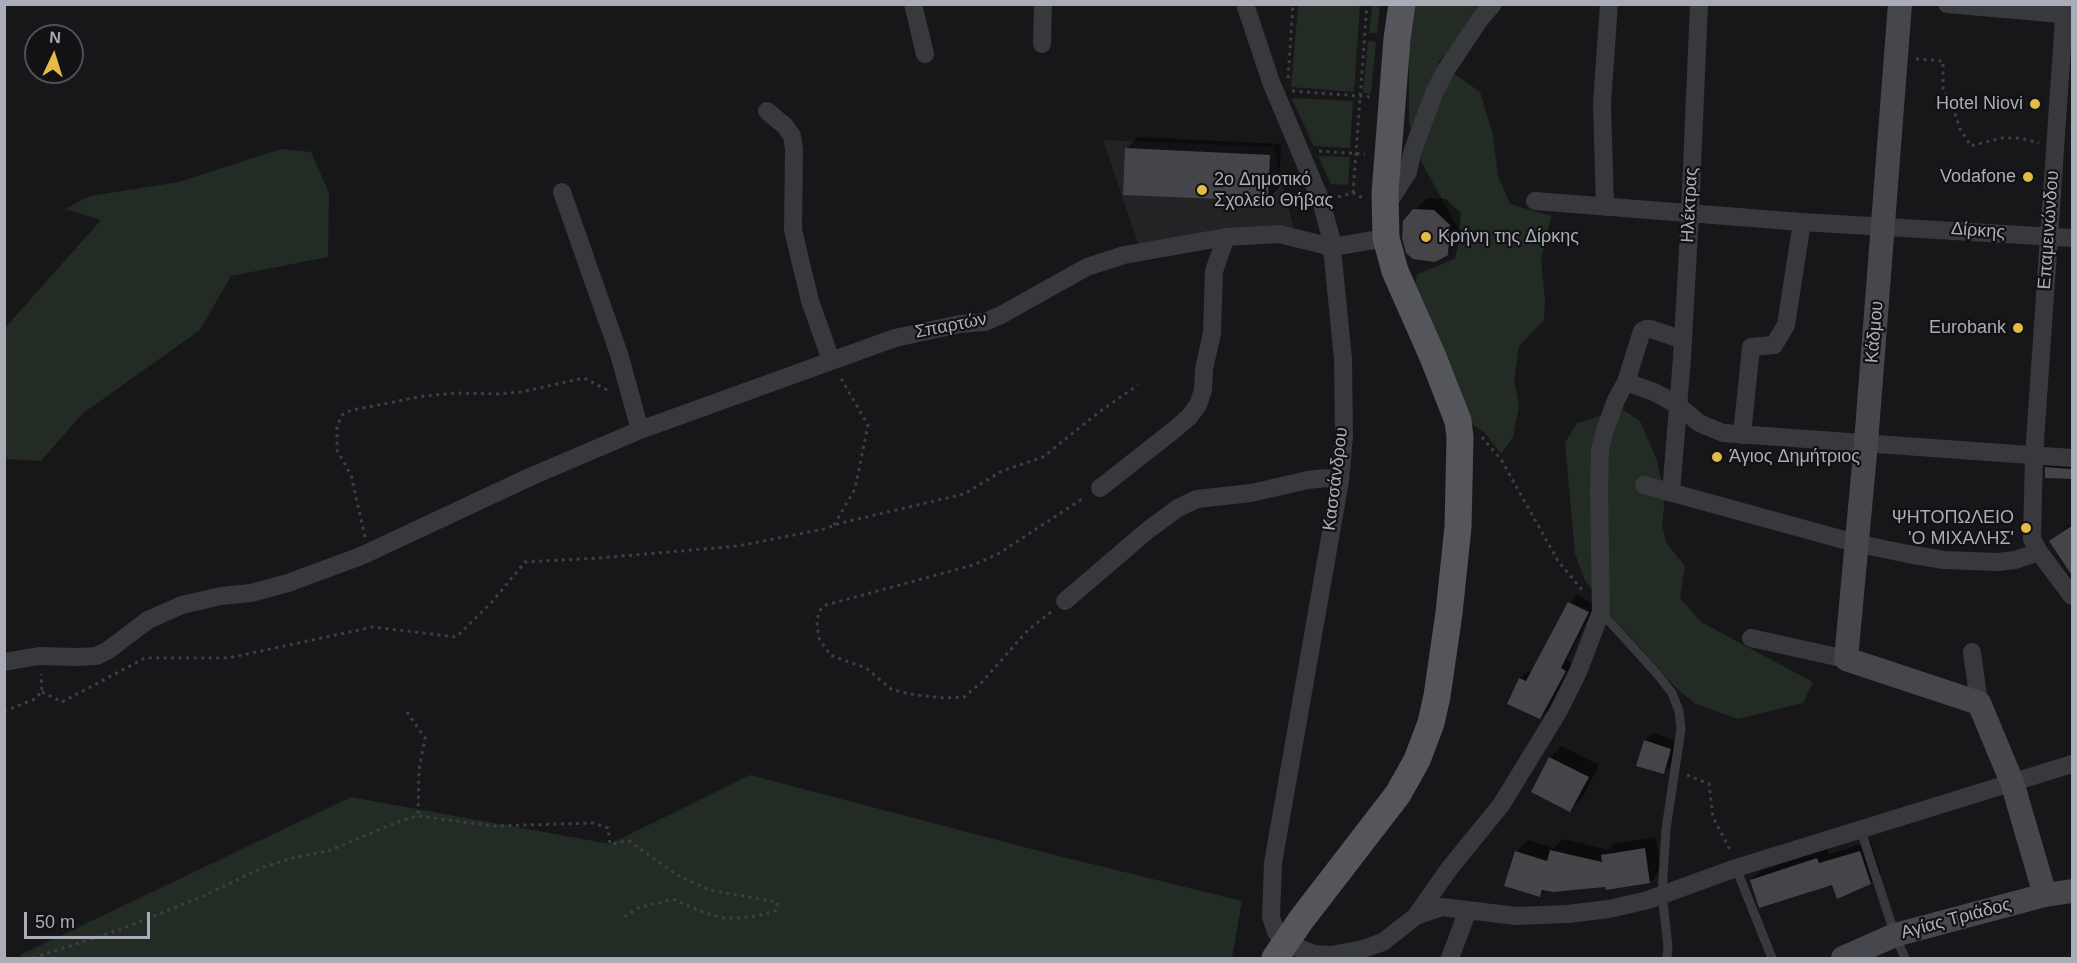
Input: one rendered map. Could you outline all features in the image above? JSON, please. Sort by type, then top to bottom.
[{"type":"main road","points":[[1280,950],[1398,794],[1423,748],[1437,696],[1449,612],[1458,528],[1460,437],[1458,421],[1395,271],[1386,238],[1385,208],[1397,39],[1402,4]]},
{"type":"main road","name":"Κάδμου","points":[[1846,659],[1866,442],[1900,4]]},
{"type":"main road","points":[[1846,659],[1979,703],[2012,782],[2045,895]]},
{"type":"main road","name":"Αγίας Τριάδος","points":[[1843,958],[1895,935],[2045,895],[2073,891]]},
{"type":"street","points":[[913,4],[925,54]]},
{"type":"street","points":[[1042,44],[1043,4]]},
{"type":"street","name":"Κασσάνδρου","points":[[1245,4],[1271,82],[1321,201],[1332,247],[1343,359],[1344,437],[1340,481],[1273,863],[1271,917],[1280,950]]},
{"type":"street","points":[[1385,208],[1408,172],[1423,123],[1446,70],[1480,19],[1493,4]]},
{"type":"street","points":[[1605,207],[1602,102],[1609,4]]},
{"type":"street","name":"Ηλέκτρας","points":[[1671,493],[1683,340],[1698,4]]},
{"type":"street","points":[[1947,4],[2067,12]]},
{"type":"street","name":"Επαμεινώνδου","points":[[2039,552],[2032,539],[2034,456],[2055,145],[2067,12]]},
{"type":"street","points":[[767,111],[785,126],[792,136],[794,149],[793,230],[810,301],[831,360]]},
{"type":"street","points":[[562,192],[619,354],[640,430]]},
{"type":"street","name":"Δίρκης","points":[[1535,201],[1802,222],[2073,238]]},
{"type":"street","points":[[1742,435],[1750,347],[1774,345],[1786,326],[1802,222]]},
{"type":"street","name":"Σπαρτών","points":[[4,662],[39,656],[96,656],[107,651],[148,620],[182,605],[221,596],[251,593],[288,583],[370,552],[532,476],[640,430],[895,338],[960,324],[985,322],[1087,267],[1124,255],[1226,237],[1279,234],[1332,247]]},
{"type":"street","points":[[1100,488],[1174,430],[1189,417],[1198,405],[1203,390],[1204,369],[1212,333],[1214,272],[1226,237]]},
{"type":"street","points":[[1332,247],[1386,238]]},
{"type":"street","points":[[1280,950],[1331,955],[1383,942],[1416,916],[1449,869],[1501,805],[1558,712],[1578,672],[1601,612],[1600,450],[1609,416],[1626,382],[1641,334],[1646,328],[1683,340]]},
{"type":"street","points":[[1626,382],[1654,392],[1678,405],[1708,428],[1723,433],[2073,458]]},
{"type":"street","points":[[1065,601],[1148,530],[1178,508],[1197,499],[1251,493],[1308,480],[1326,478],[1340,481]]},
{"type":"street","points":[[1644,485],[1855,543],[1908,554],[1974,562],[1998,562],[2015,560],[2039,552],[2073,596]]},
{"type":"street","points":[[1750,638],[1846,659]]},
{"type":"street","points":[[1971,652],[1979,703]]},
{"type":"street","points":[[1416,916],[1442,907],[1516,916],[1568,914],[1609,909],[1662,894],[1733,860],[1861,831],[2073,764]]},
{"type":"street","points":[[1450,958],[1468,910]]},
{"type":"lane","points":[[1601,612],[1658,675],[1672,693],[1679,711],[1680,729],[1676,771],[1666,829],[1662,894],[1667,958]]},
{"type":"lane","points":[[1861,831],[1895,935],[1905,958]]},
{"type":"lane","points":[[1733,860],[1772,958]]},
{"type":"path","points":[[1288,80],[1293,4]]},
{"type":"path","points":[[1353,193],[1367,4]]},
{"type":"path","points":[[1896,58],[1943,61],[1943,90],[1953,107],[1960,129],[1971,146],[2009,138],[2055,145]]},
{"type":"path","points":[[1287,91],[1374,98]]},
{"type":"path","points":[[1316,150],[1365,154]]},
{"type":"path","points":[[831,360],[868,425],[855,489],[834,525]]},
{"type":"path","points":[[370,552],[364,537],[351,475],[337,450],[337,427],[342,415],[352,410],[424,396],[521,392],[584,378],[634,404]]},
{"type":"path","points":[[42,692],[62,702],[145,658],[228,658],[373,627],[456,637],[491,603],[525,562],[738,546],[824,530],[834,525],[964,494],[1002,471],[1043,457],[1099,412],[1138,385]]},
{"type":"path","points":[[1458,421],[1473,429],[1502,461],[1558,561],[1601,612]]},
{"type":"path","points":[[1065,601],[1028,630],[981,682],[964,697],[944,699],[891,689],[866,668],[830,655],[819,638],[819,611],[826,605],[973,565],[998,554],[1100,488]]},
{"type":"path","points":[[39,656],[42,692]]},
{"type":"path","points":[[4,711],[33,700],[42,692]]},
{"type":"path","points":[[407,712],[425,738],[419,770],[418,816]]},
{"type":"path","points":[[1676,771],[1708,784],[1713,817],[1733,860]]},
{"type":"path","points":[[33,958],[119,930],[201,897],[264,867],[292,858],[328,851],[400,821],[418,816],[493,826],[593,823],[608,828],[610,844],[629,841],[677,875],[709,890],[777,903],[777,910],[766,914],[743,918],[724,918],[705,913],[674,899],[638,908],[623,918]]},
{"type":"shaded area","points":[[1298,5],[1360,5],[1354,92],[1291,87]]},
{"type":"shaded area","points":[[1372,5],[1380,5],[1377,33],[1369,33]]},
{"type":"shaded area","points":[[1415,5],[1481,5],[1471,15],[1457,43],[1438,62],[1480,92],[1493,135],[1498,176],[1510,204],[1551,216],[1541,260],[1545,300],[1544,320],[1519,346],[1514,380],[1519,406],[1513,437],[1501,454],[1484,432],[1473,425],[1459,386],[1415,285],[1417,274],[1455,259],[1461,234],[1422,163],[1409,123],[1409,51]]},
{"type":"shaded area","points":[[1368,41],[1376,42],[1371,94],[1363,93]]},
{"type":"shaded area","points":[[1291,98],[1353,101],[1350,148],[1314,146]]},
{"type":"shaded area","name":"2ο Δημοτικό Σχολείο Θήβας","points":[[1103,140],[1273,147],[1295,233],[1139,246]]},
{"type":"shaded area","points":[[281,149],[311,152],[329,193],[328,257],[231,276],[200,330],[82,414],[41,461],[5,459],[5,328],[101,220],[65,209],[90,196],[179,182]]},
{"type":"shaded area","points":[[1318,156],[1350,157],[1348,185],[1331,184]]},
{"type":"shaded area","points":[[1622,409],[1640,421],[1657,460],[1665,498],[1662,525],[1667,544],[1685,566],[1680,598],[1701,622],[1813,682],[1803,703],[1738,719],[1696,704],[1678,690],[1608,612],[1585,580],[1575,554],[1565,443],[1577,423]]},
{"type":"shaded area","points":[[750,775],[1047,853],[1242,901],[1232,958],[21,958],[20,955],[351,797],[610,844]]},
{"type":"building","points":[[1125,148],[1270,155],[1268,201],[1123,195]]},
{"type":"building","name":"Κρήνη της Δίρκης","points":[[1413,209],[1434,210],[1450,225],[1448,255],[1435,262],[1413,259],[1406,253],[1402,238],[1403,221]]},
{"type":"building","points":[[2045,467],[2073,469],[2073,479],[2045,478]]},
{"type":"building","points":[[2073,525],[2073,577],[2049,541]]},
{"type":"building","points":[[1568,602],[1589,612],[1561,668],[1566,671],[1540,719],[1507,704],[1519,678],[1526,681]]},
{"type":"building","points":[[1644,740],[1671,749],[1664,774],[1636,766]]},
{"type":"building","points":[[1549,757],[1589,777],[1570,812],[1531,792]]},
{"type":"building","points":[[1645,848],[1650,883],[1606,890],[1605,887],[1553,892],[1542,890],[1540,897],[1504,886],[1515,851],[1547,861],[1550,850],[1602,862],[1601,855]]},
{"type":"building","points":[[1860,851],[1871,884],[1837,899],[1832,885],[1759,908],[1750,880],[1817,858],[1819,863]]},
{"type":"place","name":"Hotel Niovi","points":[[2035,104]]},
{"type":"place","name":"Vodafone","points":[[2028,177]]},
{"type":"place","name":"2ο Δημοτικό Σχολείο Θήβας","points":[[1202,190]]},
{"type":"place","name":"Κρήνη της Δίρκης","points":[[1426,237]]},
{"type":"place","name":"Eurobank","points":[[2018,328]]},
{"type":"place","name":"Άγιος Δημήτριος","points":[[1717,457]]},
{"type":"place","name":"ΨΗΤΟΠΩΛΕΙΟ 'Ο ΜΙΧΑΛΗΣ'","points":[[2026,528]]}]
